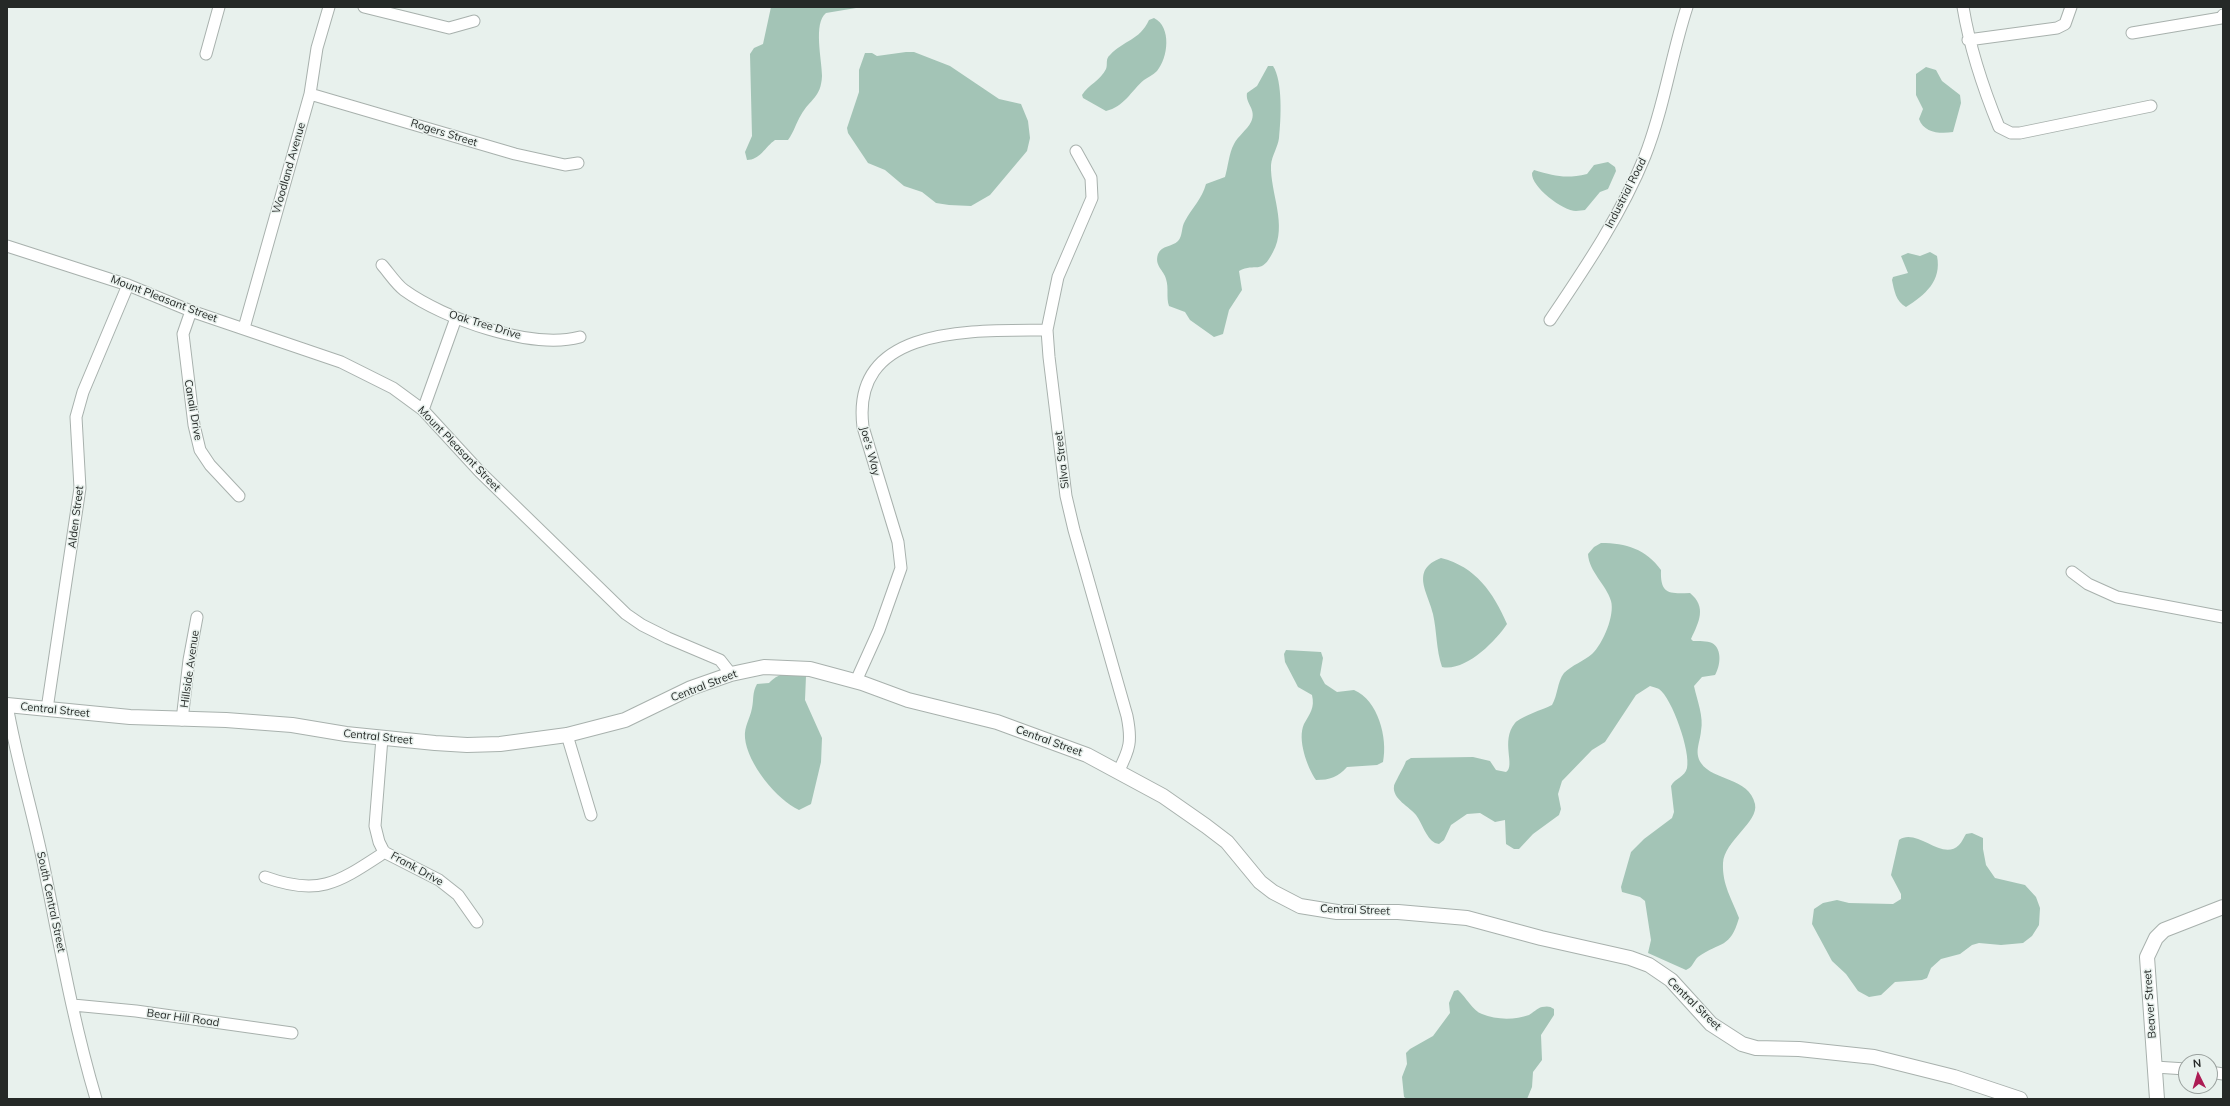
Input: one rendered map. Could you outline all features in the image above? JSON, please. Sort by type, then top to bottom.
[{"type":"street","points":[[206,54],[219,7]]},
{"type":"street","name":"Woodland Avenue","points":[[244,328],[310,94],[317,48],[329,7]]},
{"type":"street","points":[[364,7],[449,28],[474,21]]},
{"type":"street","name":"Industrial Road","points":[[1550,320],[1602,241],[1634,181],[1654,128],[1687,7]]},
{"type":"street","points":[[1963,7],[1968,40],[1991,107],[1999,127],[2004,130],[2020,133],[2045,129],[2151,106]]},
{"type":"street","points":[[1968,40],[2056,28],[2065,24],[2071,7]]},
{"type":"street","points":[[2132,33],[2221,18],[2223,15]]},
{"type":"street","name":"Rogers Street","points":[[310,94],[515,154],[565,164],[578,163]]},
{"type":"street","name":"Silva Street","points":[[1076,151],[1092,178],[1092,198],[1058,277],[1047,330],[1068,503],[1074,530],[1127,716],[1131,735],[1129,750],[1118,772]]},
{"type":"street","name":"Mount Pleasant Street","points":[[7,246],[128,285],[191,311],[341,362],[368,374],[393,388],[423,410],[480,472],[626,614],[642,625],[720,660],[730,674]]},
{"type":"street","name":"Oak Tree Drive","points":[[382,265],[402,289],[456,318],[531,339],[566,341],[580,337]]},
{"type":"street","name":"Alden Street","points":[[48,709],[80,488],[76,417],[83,392],[128,285]]},
{"type":"street","name":"Canali Drive","points":[[191,311],[183,334],[194,425],[200,450],[210,466],[239,496]]},
{"type":"street","points":[[423,410],[456,318]]},
{"type":"street","name":"Joe's Way","points":[[856,681],[879,630],[901,568],[898,542],[863,427],[861,413],[864,392],[872,374],[884,358],[898,348],[914,342],[990,330],[1047,330]]},
{"type":"street","points":[[2072,572],[2088,584],[2117,596],[2223,617]]},
{"type":"street","name":"Hillside Avenue","points":[[182,720],[189,660],[197,617]]},
{"type":"street","name":"Central Street","points":[[7,705],[130,717],[182,720],[226,720],[292,725],[346,734],[467,745],[500,744],[567,735],[625,720],[691,688],[730,674],[764,667],[810,669],[856,681],[908,700],[997,722],[1087,755],[1163,796],[1206,826],[1227,842],[1260,882],[1273,892],[1300,906],[1337,912],[1398,912],[1467,918],[1541,938],[1630,958],[1649,965],[1671,980],[1711,1024],[1742,1044],[1756,1048],[1800,1049],[1874,1057],[1954,1077],[2020,1099]]},
{"type":"street","name":"South Central Street","points":[[7,705],[14,745],[43,861],[82,1049],[96,1099]]},
{"type":"street","points":[[567,735],[592,815]]},
{"type":"street","name":"Frank Drive","points":[[382,738],[375,826],[379,842],[385,852],[439,880],[458,895],[477,922]]},
{"type":"street","points":[[265,877],[284,884],[305,887],[322,886],[342,879],[385,852]]},
{"type":"street","name":"Beaver Street","points":[[2157,1099],[2147,957],[2156,938],[2164,930],[2223,907]]},
{"type":"street","name":"Bear Hill Road","points":[[73,1005],[136,1011],[292,1033]]},
{"type":"street","points":[[2155,1067],[2178,1068]]},
{"type":"green space","points":[[771,7],[862,7],[826,13],[822,18],[819,33],[822,76],[820,89],[804,110],[788,140],[775,140],[759,156],[747,160],[745,152],[752,136],[750,54],[754,48],[763,44]]},
{"type":"green space","points":[[1154,18],[1160,22],[1166,35],[1166,51],[1157,71],[1139,84],[1123,102],[1112,109],[1106,111],[1083,98],[1082,95],[1085,91],[1104,73],[1107,67],[1108,57],[1115,50],[1141,32],[1149,20]]},
{"type":"green space","points":[[914,52],[950,66],[999,99],[1021,104],[1028,121],[1030,138],[1027,151],[990,195],[971,206],[936,203],[922,192],[904,186],[885,170],[868,163],[848,133],[847,128],[859,92],[859,70],[865,53],[872,53],[877,56]]},
{"type":"green space","points":[[1268,66],[1273,66],[1280,91],[1279,138],[1271,165],[1271,176],[1279,220],[1277,242],[1273,252],[1265,264],[1239,271],[1242,290],[1229,310],[1223,334],[1214,337],[1190,320],[1185,312],[1169,306],[1167,282],[1158,265],[1157,258],[1162,249],[1176,243],[1180,239],[1184,223],[1199,199],[1206,184],[1225,177],[1232,148],[1251,122],[1253,114],[1247,93],[1257,86]]},
{"type":"green space","points":[[1926,67],[1936,70],[1942,81],[1960,95],[1961,103],[1953,132],[1933,132],[1921,124],[1919,119],[1923,109],[1916,95],[1916,74]]},
{"type":"green space","points":[[1608,162],[1615,167],[1616,171],[1608,189],[1600,192],[1585,210],[1570,210],[1556,203],[1542,191],[1533,179],[1532,173],[1534,170],[1560,176],[1579,176],[1587,174],[1594,165]]},
{"type":"green space","points":[[1930,252],[1937,256],[1937,273],[1934,280],[1920,297],[1906,307],[1898,299],[1892,280],[1893,277],[1908,273],[1901,256],[1908,253],[1920,256]]},
{"type":"green space","points":[[1601,543],[1619,544],[1642,552],[1661,570],[1662,584],[1667,591],[1676,593],[1690,593],[1695,598],[1700,609],[1700,615],[1697,627],[1691,639],[1693,641],[1705,641],[1712,643],[1718,649],[1720,658],[1715,675],[1702,677],[1694,686],[1702,720],[1698,751],[1699,759],[1707,769],[1746,789],[1751,795],[1755,804],[1755,811],[1752,818],[1729,847],[1723,863],[1724,878],[1728,892],[1739,918],[1736,928],[1728,940],[1698,957],[1692,966],[1686,970],[1648,953],[1651,940],[1645,901],[1640,897],[1622,892],[1621,887],[1631,852],[1644,839],[1672,818],[1674,812],[1671,786],[1686,771],[1687,768],[1686,750],[1675,714],[1664,694],[1659,689],[1650,686],[1636,695],[1605,742],[1592,750],[1562,781],[1558,794],[1561,809],[1559,815],[1533,834],[1519,849],[1514,849],[1506,844],[1505,820],[1495,822],[1480,813],[1467,814],[1451,825],[1444,840],[1439,844],[1435,843],[1427,834],[1416,815],[1398,799],[1394,791],[1394,786],[1406,761],[1411,758],[1473,757],[1490,761],[1496,770],[1506,772],[1509,769],[1509,737],[1515,723],[1552,705],[1560,680],[1564,673],[1592,654],[1604,637],[1610,621],[1612,607],[1611,601],[1609,595],[1591,567],[1588,554],[1594,547]]},
{"type":"green space","points":[[1441,558],[1464,568],[1474,574],[1482,582],[1496,601],[1507,624],[1495,639],[1479,654],[1460,665],[1451,667],[1442,667],[1433,614],[1425,591],[1423,576],[1431,563]]},
{"type":"green space","points":[[1286,650],[1321,652],[1323,658],[1320,675],[1325,684],[1337,692],[1354,690],[1369,702],[1375,711],[1382,731],[1384,742],[1383,762],[1377,765],[1347,767],[1333,777],[1316,780],[1306,761],[1302,745],[1302,730],[1312,707],[1312,695],[1298,687],[1285,662],[1284,654]]},
{"type":"green space","points":[[798,673],[806,676],[805,700],[822,738],[821,762],[811,804],[799,810],[790,805],[764,780],[751,758],[745,738],[746,726],[752,708],[754,690],[757,684],[769,683],[776,677],[782,675]]},
{"type":"green space","points":[[1972,833],[1983,838],[1983,849],[1986,865],[1995,878],[2025,885],[2036,897],[2040,908],[2039,925],[2032,936],[2023,943],[2001,945],[1979,943],[1972,945],[1960,954],[1941,959],[1931,968],[1927,978],[1922,980],[1895,982],[1881,995],[1869,997],[1858,991],[1846,974],[1832,961],[1812,924],[1814,909],[1823,903],[1837,900],[1849,903],[1893,904],[1901,899],[1901,894],[1891,875],[1899,840],[1906,837],[1914,838],[1945,850],[1952,849],[1959,845],[1966,834]]},
{"type":"green space","points":[[1458,990],[1476,1010],[1487,1016],[1506,1019],[1518,1018],[1529,1015],[1538,1008],[1542,1007],[1548,1006],[1554,1009],[1554,1015],[1541,1035],[1542,1060],[1533,1072],[1532,1087],[1527,1099],[1407,1099],[1404,1097],[1402,1077],[1407,1064],[1406,1053],[1410,1049],[1433,1036],[1450,1013],[1449,1003],[1454,991]]}]
